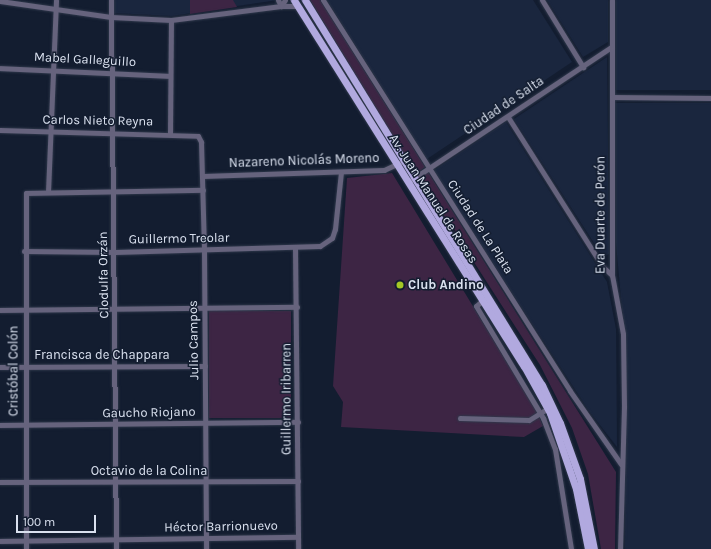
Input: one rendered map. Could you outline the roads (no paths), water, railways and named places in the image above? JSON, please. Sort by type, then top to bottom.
[{"type":"main road","name":"Av. Juan Manuel de Rosas","points":[[305,0],[405,159],[551,402],[580,479],[594,549]]},
{"type":"main road","name":"Av. Juan Manuel de Rosas","points":[[296,3],[483,300],[548,408],[570,467],[588,549]]},
{"type":"street","points":[[56,0],[48,192],[113,193],[203,190]]},
{"type":"street","name":"Clodulfa Orzán","points":[[110,0],[115,252],[117,482],[116,549]]},
{"type":"street","points":[[278,0],[281,6]]},
{"type":"street","points":[[281,6],[285,0]]},
{"type":"street","name":"Ciudad de La Plata","points":[[323,0],[570,391],[621,464]]},
{"type":"street","points":[[542,0],[583,67]]},
{"type":"street","name":"Eva Duarte de Perón","points":[[612,0],[612,275],[623,334],[620,549]]},
{"type":"street","points":[[0,1],[111,17],[171,20],[296,3]]},
{"type":"street","points":[[170,134],[169,76],[171,20]]},
{"type":"street","name":"Ciudad de Salta","points":[[408,182],[508,117],[611,47]]},
{"type":"street","name":"Mabel Galleguillo","points":[[0,68],[52,69],[169,76]]},
{"type":"street","points":[[612,97],[711,98]]},
{"type":"street","points":[[508,117],[603,268],[612,275]]},
{"type":"street","name":"Carlos Nieto Reyna","points":[[0,130],[195,135]]},
{"type":"street","name":"Julio Campos","points":[[195,135],[201,142],[203,176],[206,549]]},
{"type":"street","name":"Nazareno Nicolás Moreno","points":[[203,176],[384,170],[397,165],[405,159]]},
{"type":"street","name":"Guillermo Treolar","points":[[24,251],[115,252],[295,248],[320,246],[332,238],[341,172]]},
{"type":"street","name":"Cristóbal Colón","points":[[26,549],[24,251],[26,193],[48,192]]},
{"type":"street","name":"Guillermo Iribarren","points":[[295,248],[297,307],[298,549]]},
{"type":"street","points":[[483,300],[476,306],[540,413],[555,449],[571,549]]},
{"type":"street","points":[[0,310],[297,307]]},
{"type":"street","name":"Francisca de Chappara","points":[[0,367],[205,366]]},
{"type":"street","points":[[460,418],[529,420],[548,408]]},
{"type":"street","name":"Gaucho Riojano","points":[[0,425],[298,422]]},
{"type":"street","name":"Octavio de la Colina","points":[[0,482],[298,481]]},
{"type":"street","name":"Héctor Barrionuevo","points":[[0,541],[298,537]]},
{"type":"place","name":"Club Andino","points":[[400,285]]}]
